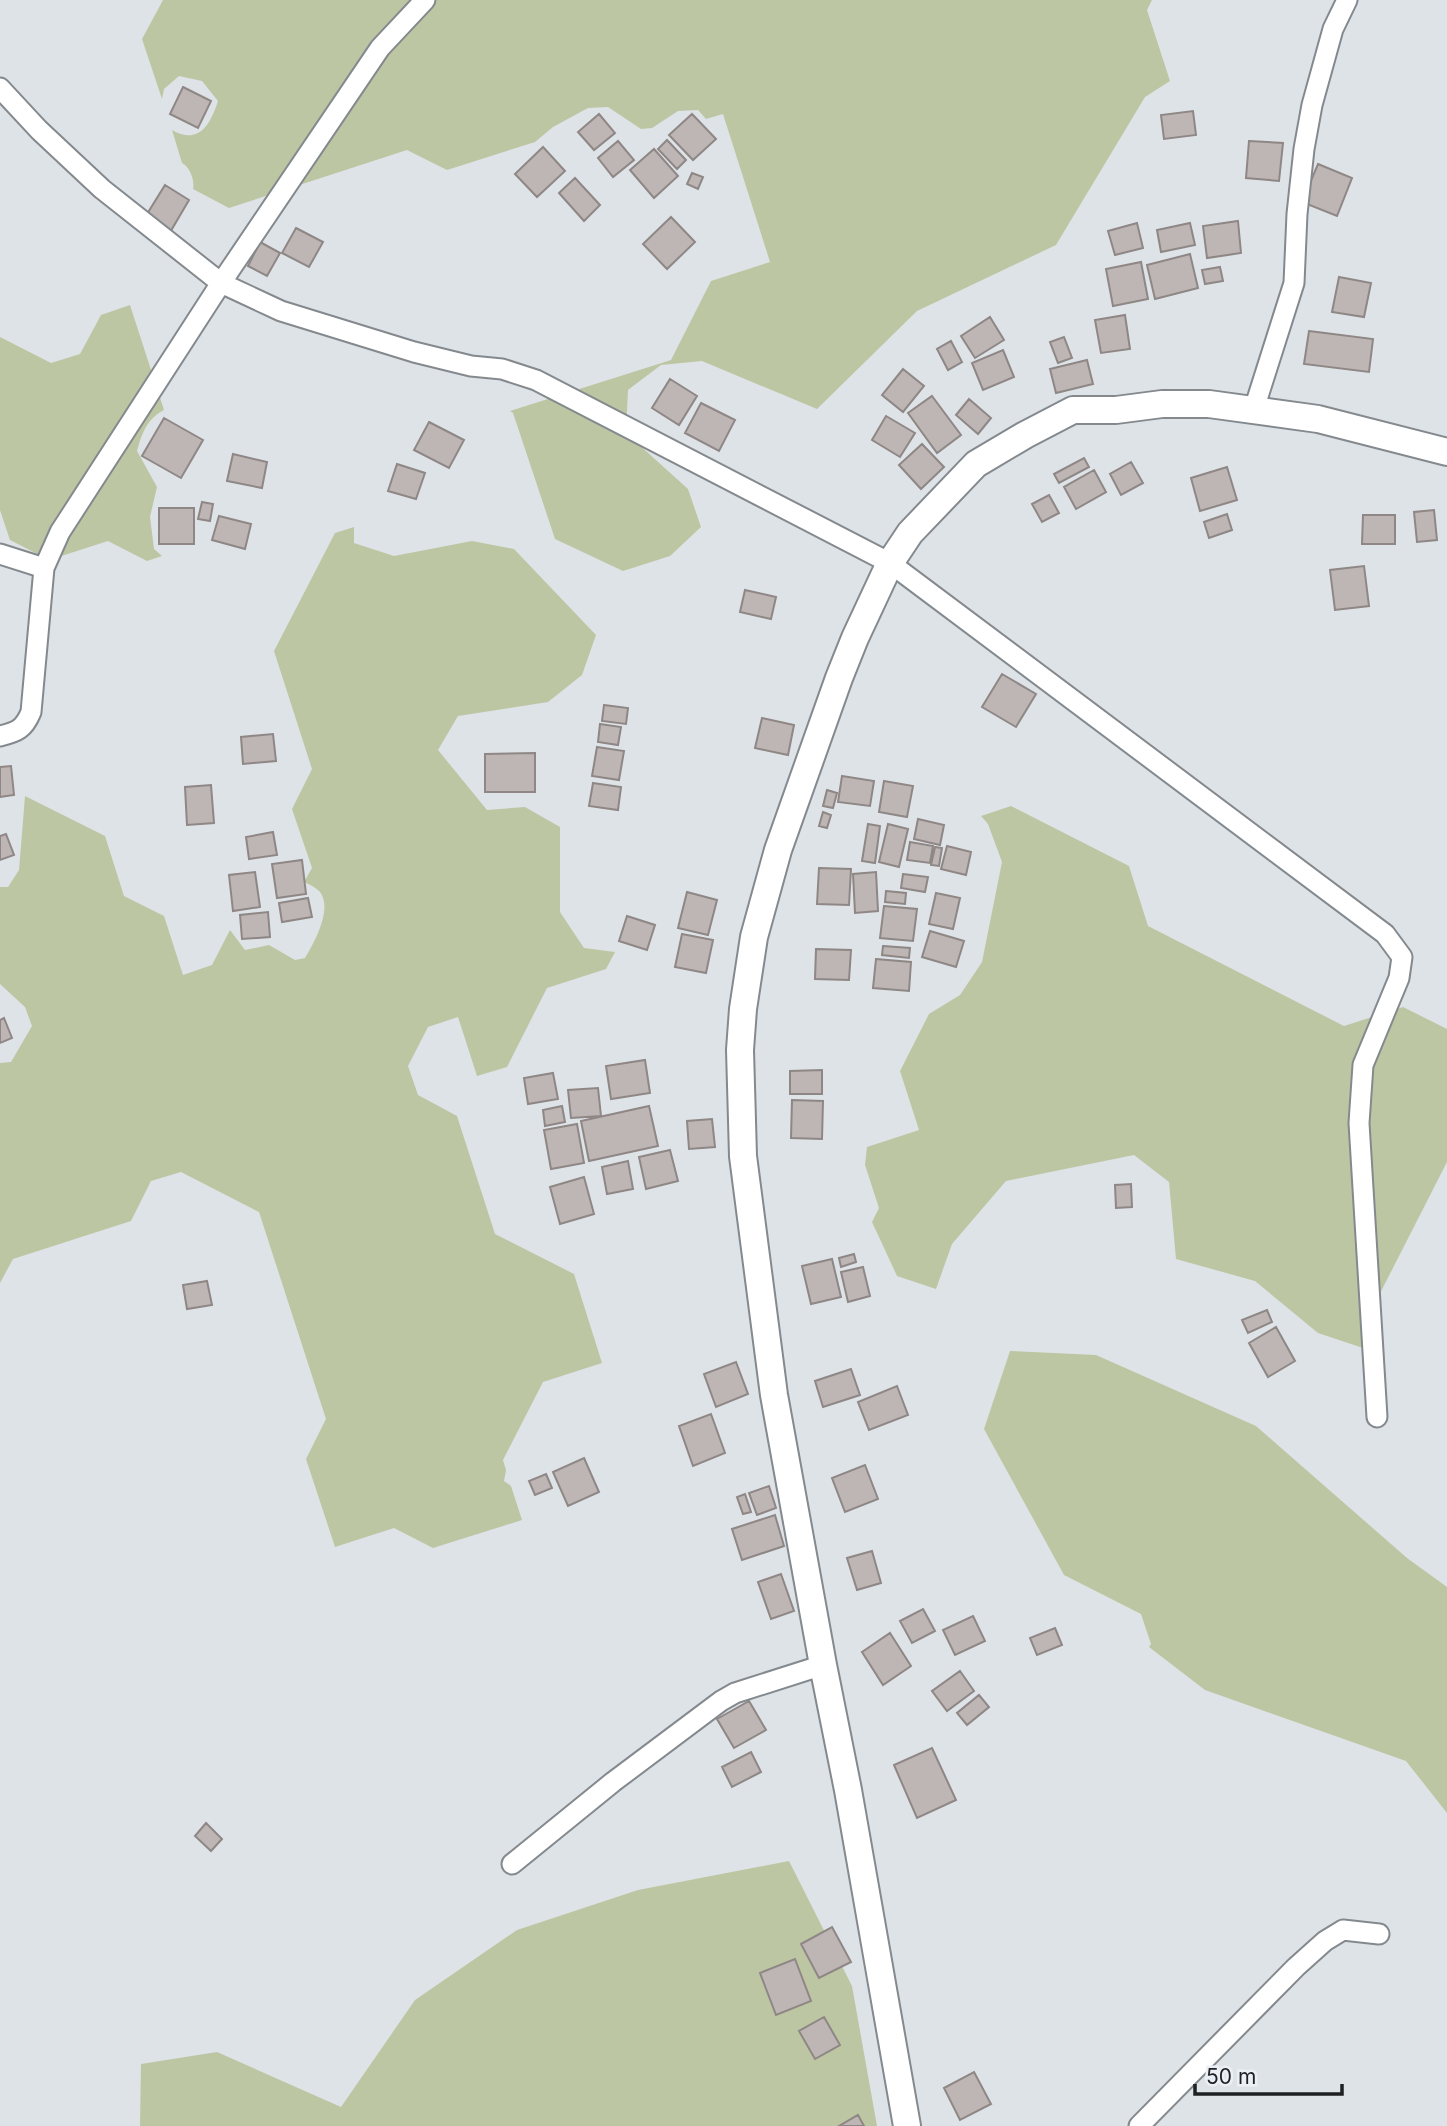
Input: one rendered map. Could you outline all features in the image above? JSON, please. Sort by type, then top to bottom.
[{"type":"main road","points":[[907,2126],[774,1395],[743,1156],[740,1050],[754,937],[778,850],[847,658],[890,563],[910,533],[976,464],[1073,410],[1116,410],[1161,404],[1209,404],[1318,418],[1447,452]]},
{"type":"street","points":[[0,736],[17,732],[26,725],[31,712],[44,568],[60,532],[221,284],[380,48],[425,0]]},
{"type":"street","points":[[1254,410],[1294,283],[1297,214],[1312,106],[1333,29],[1347,0]]},
{"type":"street","points":[[0,88],[39,130],[102,190],[221,284],[281,311],[414,352],[471,366],[502,369],[536,380],[890,563],[1385,934],[1402,957],[1399,978],[1363,1065],[1359,1124],[1377,1417]]},
{"type":"street","points":[[0,555],[44,568]]},
{"type":"street","points":[[512,1864],[721,1701],[735,1693],[823,1665]]},
{"type":"street","points":[[1139,2126],[1325,1941],[1343,1930],[1379,1934]]},
{"type":"green space","points":[[163,0],[1152,0],[1147,10],[1170,81],[1145,97],[1056,245],[917,311],[817,409],[702,361],[661,365],[628,390],[626,433],[688,489],[701,527],[670,556],[623,571],[555,539],[513,413],[510,411],[671,360],[711,281],[770,262],[723,114],[706,119],[698,110],[678,111],[652,128],[641,129],[608,107],[588,108],[553,127],[535,142],[447,170],[407,150],[229,208],[193,189],[191,174],[182,163],[172,130],[181,134],[196,134],[207,125],[218,101],[202,81],[179,76],[164,89],[162,99],[142,39]]},
{"type":"green space","points":[[130,305],[164,410],[146,427],[137,451],[157,487],[150,517],[154,549],[162,556],[147,561],[108,541],[49,560],[10,540],[0,510],[0,337],[51,363],[80,354],[101,315]]},
{"type":"green space","points":[[354,527],[354,543],[394,556],[472,541],[514,549],[596,635],[582,675],[548,702],[458,716],[438,750],[487,810],[525,807],[560,827],[560,912],[584,948],[615,952],[606,969],[547,988],[507,1067],[477,1076],[458,1017],[428,1027],[408,1066],[418,1095],[457,1116],[495,1234],[574,1274],[602,1363],[543,1382],[503,1460],[506,1470],[504,1481],[511,1486],[522,1520],[433,1548],[394,1528],[335,1547],[306,1459],[326,1419],[259,1212],[181,1172],[151,1181],[131,1221],[13,1259],[0,1283],[0,1063],[11,1062],[32,1026],[25,1007],[0,984],[0,887],[8,887],[19,870],[25,796],[105,836],[124,896],[164,916],[183,975],[212,965],[230,930],[245,950],[269,945],[295,960],[305,958],[321,925],[324,906],[319,891],[304,882],[312,868],[292,809],[312,769],[274,651],[335,533]]},
{"type":"green space","points":[[1011,806],[1129,866],[1148,926],[1344,1026],[1403,1007],[1447,1029],[1447,1162],[1371,1311],[1384,1355],[1318,1333],[1255,1281],[1176,1259],[1169,1182],[1134,1155],[1006,1181],[952,1244],[936,1289],[897,1276],[872,1222],[879,1208],[865,1165],[867,1147],[919,1130],[900,1071],[929,1014],[960,995],[982,962],[1002,862],[988,824],[981,816]]},
{"type":"green space","points":[[1010,1351],[1096,1355],[1256,1426],[1407,1558],[1447,1587],[1447,1813],[1406,1761],[1205,1690],[1149,1647],[1151,1644],[1141,1614],[1064,1575],[984,1429]]},
{"type":"green space","points":[[789,1861],[852,1986],[877,2126],[140,2126],[141,2064],[217,2052],[341,2107],[415,2000],[517,1930],[638,1890]]},
{"type":"building","points":[[183,87],[211,101],[198,128],[170,114]]},
{"type":"building","points":[[1193,111],[1196,135],[1164,139],[1161,115]]},
{"type":"building","points":[[599,114],[615,133],[594,150],[578,132]]},
{"type":"building","points":[[692,114],[716,139],[693,160],[669,135]]},
{"type":"building","points":[[667,140],[686,160],[677,169],[658,149]]},
{"type":"building","points":[[618,141],[634,160],[613,177],[598,158]]},
{"type":"building","points":[[1249,141],[1283,143],[1279,181],[1246,178]]},
{"type":"building","points":[[543,147],[565,171],[537,197],[515,174]]},
{"type":"building","points":[[654,149],[678,176],[654,198],[630,170]]},
{"type":"building","points":[[1318,164],[1352,178],[1337,216],[1302,202]]},
{"type":"building","points":[[692,173],[703,177],[698,189],[687,184]]},
{"type":"building","points":[[575,178],[600,205],[584,221],[559,193]]},
{"type":"building","points":[[165,185],[189,200],[169,234],[144,219]]},
{"type":"building","points":[[671,217],[695,242],[667,269],[643,244]]},
{"type":"building","points":[[1238,221],[1241,253],[1207,258],[1203,226]]},
{"type":"building","points":[[1137,223],[1143,248],[1115,255],[1108,231]]},
{"type":"building","points":[[1190,223],[1195,245],[1161,252],[1157,230]]},
{"type":"building","points":[[296,228],[323,242],[309,267],[282,253]]},
{"type":"building","points":[[260,242],[280,253],[267,276],[248,266]]},
{"type":"building","points":[[1190,254],[1198,288],[1155,299],[1147,265]]},
{"type":"building","points":[[1141,262],[1148,299],[1113,306],[1106,269]]},
{"type":"building","points":[[1220,267],[1223,281],[1205,284],[1202,270]]},
{"type":"building","points":[[1339,277],[1371,283],[1364,317],[1332,312]]},
{"type":"building","points":[[1125,315],[1130,349],[1101,353],[1095,320]]},
{"type":"building","points":[[990,317],[1004,340],[975,358],[961,336]]},
{"type":"building","points":[[1309,331],[1373,339],[1369,372],[1304,364]]},
{"type":"building","points":[[1064,337],[1072,358],[1058,363],[1050,342]]},
{"type":"building","points":[[951,341],[962,362],[948,370],[937,349]]},
{"type":"building","points":[[1003,350],[1014,377],[983,390],[972,363]]},
{"type":"building","points":[[1087,360],[1093,384],[1056,393],[1050,369]]},
{"type":"building","points":[[903,369],[924,386],[903,412],[882,395]]},
{"type":"building","points":[[670,379],[697,396],[679,425],[652,408]]},
{"type":"building","points":[[932,396],[961,435],[937,453],[908,413]]},
{"type":"building","points":[[969,399],[991,418],[978,434],[956,415]]},
{"type":"building","points":[[701,403],[735,420],[719,451],[685,433]]},
{"type":"building","points":[[886,416],[915,433],[900,457],[872,440]]},
{"type":"building","points":[[164,418],[203,440],[181,478],[142,456]]},
{"type":"building","points":[[429,422],[464,440],[449,468],[414,450]]},
{"type":"building","points":[[922,444],[944,467],[921,489],[899,465]]},
{"type":"building","points":[[233,454],[267,462],[262,488],[227,481]]},
{"type":"building","points":[[1084,458],[1089,467],[1059,483],[1054,474]]},
{"type":"building","points":[[1131,462],[1143,483],[1121,495],[1110,474]]},
{"type":"building","points":[[397,464],[425,473],[416,499],[388,491]]},
{"type":"building","points":[[1227,467],[1237,500],[1200,511],[1191,478]]},
{"type":"building","points":[[1094,470],[1106,492],[1076,509],[1064,487]]},
{"type":"building","points":[[1049,495],[1059,513],[1042,522],[1032,504]]},
{"type":"building","points":[[202,502],[213,504],[210,521],[198,519]]},
{"type":"building","points":[[159,508],[194,508],[194,544],[159,544]]},
{"type":"building","points":[[1434,510],[1437,540],[1417,542],[1414,512]]},
{"type":"building","points":[[1227,514],[1232,530],[1209,538],[1204,522]]},
{"type":"building","points":[[1363,515],[1395,515],[1395,544],[1362,544]]},
{"type":"building","points":[[219,516],[251,524],[245,549],[212,540]]},
{"type":"building","points":[[1364,566],[1369,606],[1335,610],[1330,570]]},
{"type":"building","points":[[745,590],[776,597],[771,619],[740,612]]},
{"type":"building","points":[[1002,674],[1036,694],[1016,727],[982,707]]},
{"type":"building","points":[[604,705],[628,708],[626,724],[602,721]]},
{"type":"building","points":[[762,718],[794,725],[788,755],[755,748]]},
{"type":"building","points":[[600,724],[621,727],[618,745],[598,742]]},
{"type":"building","points":[[273,734],[276,761],[243,764],[241,737]]},
{"type":"building","points":[[597,747],[624,751],[619,780],[592,776]]},
{"type":"building","points":[[535,753],[535,792],[485,792],[485,754]]},
{"type":"building","points":[[11,766],[14,795],[0,797],[0,767]]},
{"type":"building","points":[[842,776],[874,781],[870,806],[838,802]]},
{"type":"building","points":[[884,781],[913,786],[907,817],[879,812]]},
{"type":"building","points":[[593,783],[621,787],[618,810],[589,806]]},
{"type":"building","points":[[211,785],[214,823],[187,825],[185,787]]},
{"type":"building","points":[[827,790],[837,793],[833,808],[823,806]]},
{"type":"building","points":[[823,812],[831,815],[827,828],[819,826]]},
{"type":"building","points":[[918,819],[944,825],[940,845],[914,839]]},
{"type":"building","points":[[868,824],[880,826],[875,863],[862,861]]},
{"type":"building","points":[[888,824],[908,829],[899,867],[879,862]]},
{"type":"building","points":[[273,832],[277,855],[249,859],[246,837]]},
{"type":"building","points":[[6,834],[14,855],[0,860],[0,836]]},
{"type":"building","points":[[910,842],[933,846],[930,863],[907,860]]},
{"type":"building","points":[[947,846],[971,852],[966,875],[941,869]]},
{"type":"building","points":[[935,847],[942,848],[939,866],[931,865]]},
{"type":"building","points":[[302,860],[306,894],[277,898],[272,864]]},
{"type":"building","points":[[819,868],[851,869],[849,905],[817,904]]},
{"type":"building","points":[[255,872],[260,907],[233,911],[229,875]]},
{"type":"building","points":[[876,872],[878,911],[855,913],[853,874]]},
{"type":"building","points":[[903,874],[928,877],[925,892],[901,888]]},
{"type":"building","points":[[886,891],[906,893],[905,904],[885,902]]},
{"type":"building","points":[[687,892],[717,900],[708,935],[678,928]]},
{"type":"building","points":[[936,893],[960,898],[953,929],[929,924]]},
{"type":"building","points":[[308,898],[312,917],[282,922],[279,903]]},
{"type":"building","points":[[884,906],[917,909],[913,941],[880,938]]},
{"type":"building","points":[[268,912],[270,937],[242,939],[240,915]]},
{"type":"building","points":[[627,916],[655,925],[647,950],[619,941]]},
{"type":"building","points":[[930,931],[964,941],[956,967],[922,957]]},
{"type":"building","points":[[682,934],[713,940],[706,973],[675,967]]},
{"type":"building","points":[[883,946],[910,948],[909,958],[882,955]]},
{"type":"building","points":[[816,949],[851,950],[849,980],[815,979]]},
{"type":"building","points":[[876,959],[911,962],[909,991],[873,988]]},
{"type":"building","points":[[4,1018],[12,1038],[0,1043],[0,1020]]},
{"type":"building","points":[[645,1060],[650,1093],[611,1099],[606,1066]]},
{"type":"building","points":[[822,1070],[822,1094],[790,1094],[790,1071]]},
{"type":"building","points":[[553,1073],[558,1099],[528,1104],[524,1078]]},
{"type":"building","points":[[598,1088],[601,1116],[571,1118],[568,1090]]},
{"type":"building","points":[[792,1100],[823,1101],[822,1139],[791,1138]]},
{"type":"building","points":[[562,1106],[565,1122],[545,1126],[543,1110]]},
{"type":"building","points":[[649,1106],[658,1146],[589,1161],[581,1121]]},
{"type":"building","points":[[712,1119],[715,1147],[689,1149],[687,1121]]},
{"type":"building","points":[[577,1124],[584,1163],[551,1169],[544,1130]]},
{"type":"building","points":[[670,1150],[678,1181],[646,1189],[639,1157]]},
{"type":"building","points":[[628,1161],[633,1189],[607,1194],[602,1167]]},
{"type":"building","points":[[584,1177],[594,1214],[560,1224],[550,1187]]},
{"type":"building","points":[[1131,1184],[1132,1207],[1116,1208],[1115,1185]]},
{"type":"building","points":[[854,1254],[856,1262],[841,1267],[839,1258]]},
{"type":"building","points":[[832,1259],[841,1297],[811,1304],[802,1266]]},
{"type":"building","points":[[863,1267],[870,1296],[848,1302],[841,1272]]},
{"type":"building","points":[[207,1281],[212,1305],[187,1309],[183,1285]]},
{"type":"building","points":[[1267,1310],[1272,1322],[1248,1333],[1242,1320]]},
{"type":"building","points":[[1276,1327],[1295,1361],[1268,1377],[1249,1343]]},
{"type":"building","points":[[736,1362],[748,1394],[716,1407],[704,1374]]},
{"type":"building","points":[[851,1369],[860,1395],[823,1407],[815,1381]]},
{"type":"building","points":[[897,1386],[908,1415],[869,1430],[858,1402]]},
{"type":"building","points":[[711,1414],[725,1453],[693,1466],[679,1426]]},
{"type":"building","points":[[584,1458],[599,1492],[568,1506],[553,1472]]},
{"type":"building","points":[[865,1465],[878,1499],[845,1512],[832,1478]]},
{"type":"building","points":[[546,1474],[552,1488],[535,1495],[529,1481]]},
{"type":"building","points":[[769,1486],[776,1508],[757,1515],[749,1493]]},
{"type":"building","points":[[745,1494],[751,1512],[743,1514],[737,1497]]},
{"type":"building","points":[[775,1515],[784,1546],[742,1560],[732,1529]]},
{"type":"building","points":[[872,1551],[881,1583],[857,1590],[847,1558]]},
{"type":"building","points":[[781,1574],[794,1611],[771,1619],[758,1582]]},
{"type":"building","points":[[923,1609],[935,1631],[912,1643],[900,1621]]},
{"type":"building","points":[[973,1616],[985,1641],[955,1655],[943,1630]]},
{"type":"building","points":[[1055,1628],[1062,1645],[1037,1655],[1030,1638]]},
{"type":"building","points":[[890,1633],[911,1666],[883,1685],[862,1652]]},
{"type":"building","points":[[960,1671],[974,1691],[947,1711],[932,1691]]},
{"type":"building","points":[[979,1695],[989,1707],[967,1725],[957,1713]]},
{"type":"building","points":[[749,1701],[766,1730],[734,1748],[717,1719]]},
{"type":"building","points":[[932,1748],[956,1800],[917,1818],[894,1765]]},
{"type":"building","points":[[751,1752],[761,1772],[732,1787],[722,1767]]},
{"type":"building","points":[[206,1823],[222,1839],[211,1851],[195,1836]]},
{"type":"building","points":[[832,1927],[851,1962],[819,1978],[801,1944]]},
{"type":"building","points":[[795,1959],[811,2001],[776,2015],[760,1973]]},
{"type":"building","points":[[824,2017],[840,2045],[815,2059],[799,2031]]},
{"type":"building","points":[[974,2072],[991,2104],[960,2120],[944,2088]]},
{"type":"building","points":[[858,2115],[864,2126],[839,2126]]}]
